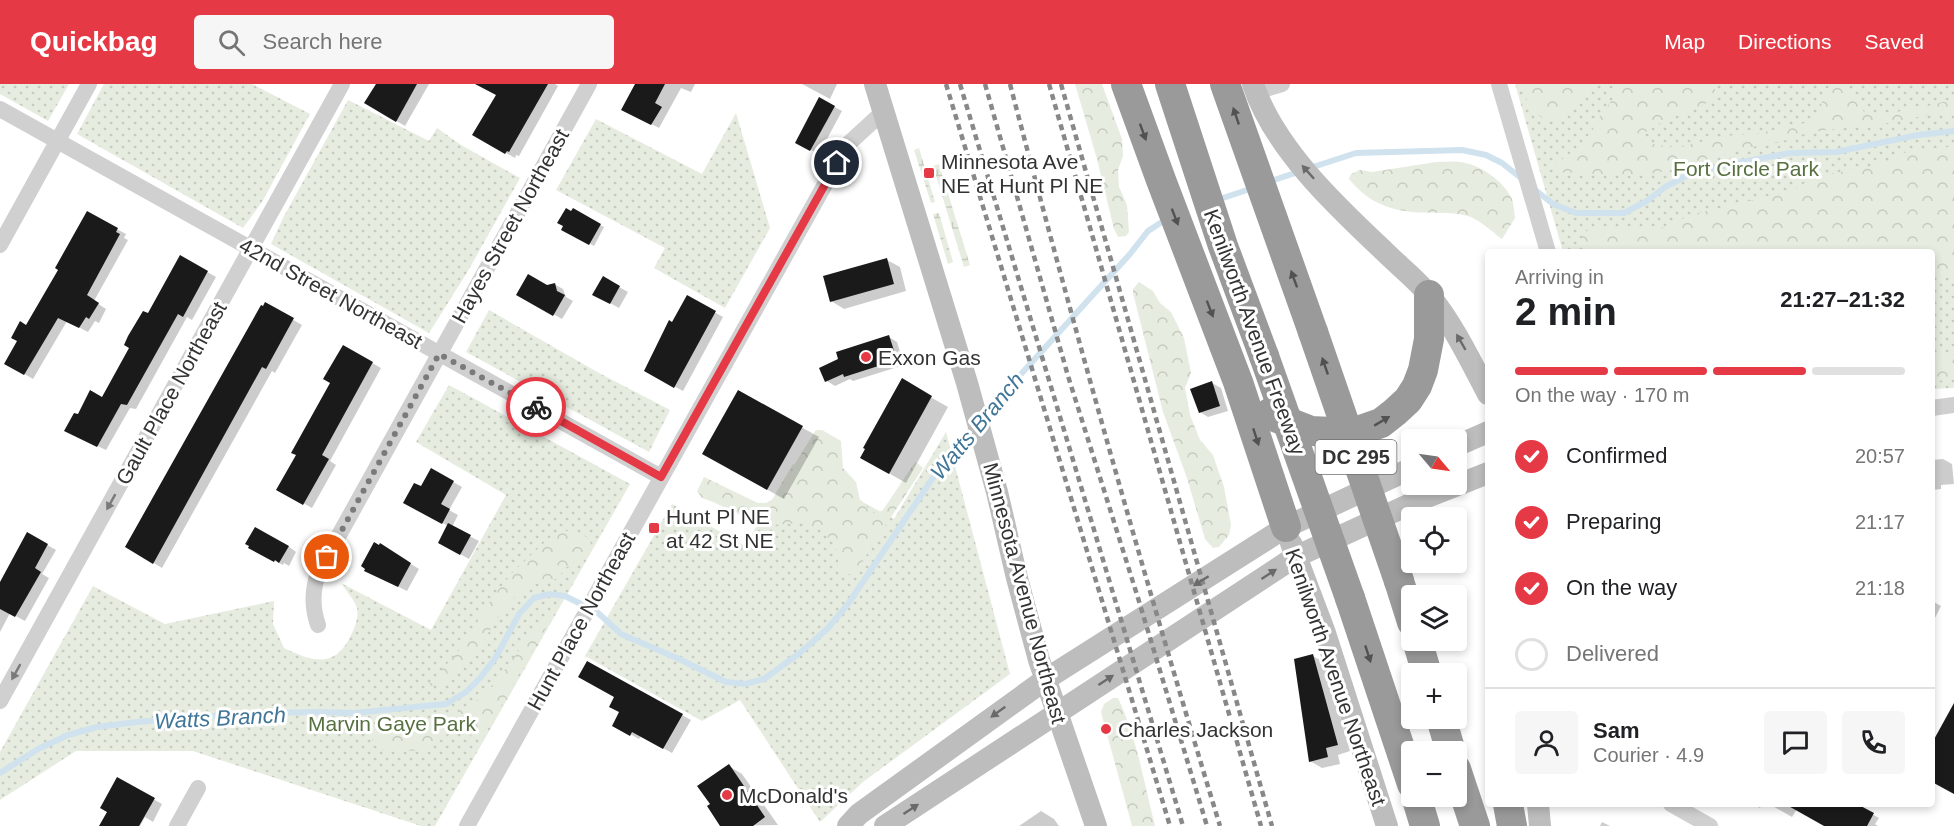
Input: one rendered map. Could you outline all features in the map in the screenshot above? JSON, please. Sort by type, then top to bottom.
[{"type":"highway","points":[[1126,84],[1238,382],[1286,527]]},
{"type":"highway","name":"Kenilworth Avenue Freeway","points":[[1170,84],[1223,246],[1350,598],[1401,751]]},
{"type":"highway","name":"DC 295","points":[[1225,84],[1401,587]]},
{"type":"highway","points":[[1238,382],[1255,401],[1275,417],[1311,431],[1352,433],[1381,423],[1408,400],[1420,378],[1429,339],[1429,295]]},
{"type":"highway","points":[[1467,804],[1474,826]]},
{"type":"highway","points":[[1419,807],[1425,826]]},
{"type":"highway","points":[[1509,807],[1512,826]]},
{"type":"main road","name":"Minnesota Avenue Northeast","points":[[875,84],[985,447],[1017,578],[1046,679],[1096,826]]},
{"type":"main road","points":[[1255,88],[1281,137],[1299,163],[1337,205],[1429,295],[1459,338],[1485,387]]},
{"type":"main road","points":[[1467,441],[1485,433]]},
{"type":"main road","points":[[848,826],[859,814],[1046,679],[1286,527],[1401,473]]},
{"type":"main road","points":[[885,826],[1295,556],[1417,501],[1485,474]]},
{"type":"main road","name":"Kenilworth Avenue Northeast","points":[[1286,527],[1325,633],[1387,826]]},
{"type":"main road","points":[[1538,807],[1540,826]]},
{"type":"street","points":[[0,245],[89,84]]},
{"type":"street","name":"Gault Place Northeast","points":[[0,702],[342,84]]},
{"type":"street","name":"Hayes Street Northeast","points":[[318,626],[313,594],[318,573],[589,84]]},
{"type":"street","points":[[1255,88],[1282,84]]},
{"type":"street","points":[[1499,84],[1546,247]]},
{"type":"street","name":"42nd Street Northeast","points":[[0,109],[661,477]]},
{"type":"street","name":"Hunt Place Northeast","points":[[467,826],[847,145],[883,112]]},
{"type":"street","points":[[1935,408],[1954,405]]},
{"type":"street","points":[[177,826],[198,788]]},
{"type":"street","points":[[1676,807],[1710,826]]},
{"type":"green space","points":[[0,84],[69,84],[48,121],[0,94]]},
{"type":"green space","points":[[104,84],[252,84],[310,114],[262,202],[243,228],[77,134]]},
{"type":"green space","points":[[1075,84],[1102,84],[1122,139],[1123,156],[1118,170],[1119,187],[1127,205],[1129,232],[1126,236],[1118,237],[1114,229]]},
{"type":"green space","name":"Fort Circle Park","points":[[1515,84],[1954,84],[1954,388],[1935,389],[1935,249],[1562,249]]},
{"type":"green space","points":[[1520,84],[1594,84],[1563,115],[1552,120],[1539,116],[1529,104]]},
{"type":"green space","points":[[1611,84],[1714,85],[1716,96],[1708,102],[1658,124],[1640,138],[1644,142],[1668,147],[1683,146],[1726,136],[1759,133],[1810,122],[1818,116],[1824,96],[1830,89],[1839,85],[1847,86],[1854,93],[1864,112],[1873,116],[1954,99],[1954,113],[1810,132],[1667,171],[1635,176],[1561,172],[1556,169],[1556,164],[1587,137],[1612,101],[1614,93]]},
{"type":"green space","points":[[348,100],[429,141],[437,128],[461,145],[520,178],[468,271],[429,333],[271,244]]},
{"type":"green space","points":[[736,113],[770,228],[725,308],[654,268],[665,248],[556,190],[596,119],[702,174]]},
{"type":"green space","points":[[919,148],[935,202],[931,203],[914,150]]},
{"type":"green space","points":[[1954,148],[1954,274],[1935,276],[1935,249],[1583,249],[1582,235],[1595,228],[1658,229],[1694,214],[1788,192],[1818,176],[1873,166],[1909,151]]},
{"type":"green space","points":[[1436,162],[1467,163],[1490,174],[1503,186],[1512,199],[1515,218],[1502,239],[1468,216],[1412,212],[1385,206],[1362,193],[1349,179],[1351,174],[1360,170],[1372,172]]},
{"type":"green space","points":[[939,164],[970,265],[964,267],[933,166]]},
{"type":"green space","points":[[939,213],[953,262],[948,264],[933,214]]},
{"type":"green space","points":[[1139,282],[1153,291],[1160,303],[1171,312],[1184,338],[1191,373],[1185,388],[1190,415],[1200,440],[1213,455],[1224,487],[1231,525],[1229,535],[1219,547],[1213,548],[1205,539],[1187,478],[1163,412],[1133,293],[1133,289]]},
{"type":"green space","points":[[489,310],[599,373],[670,410],[649,452],[466,352]]},
{"type":"green space","points":[[1935,356],[1954,356],[1954,380],[1935,381]]},
{"type":"green space","name":"Marvin Gaye Park","points":[[449,385],[630,484],[435,826],[421,826],[193,751],[76,751],[0,800],[0,752],[93,586],[165,624],[274,601],[273,624],[284,648],[314,659],[330,658],[338,653],[345,646],[355,625],[357,608],[341,583],[431,630],[506,495],[416,442]]},
{"type":"green space","points":[[816,430],[822,430],[841,441],[843,468],[856,482],[860,500],[875,514],[883,510],[916,462],[923,468],[853,576],[836,570],[838,554],[836,547],[820,530],[807,522],[774,525],[753,521],[702,498],[697,491],[704,477],[758,503],[766,503],[773,499]]},
{"type":"green space","points":[[946,432],[1010,674],[863,782],[820,822],[740,700],[702,721],[585,656],[672,504],[745,546],[793,464],[894,519]]},
{"type":"green space","points":[[572,529],[588,538],[591,544],[587,552],[567,567],[558,578],[521,591],[499,616],[472,658],[461,670],[432,686],[429,684],[461,648],[494,595],[512,573],[549,538]]},
{"type":"green space","points":[[546,616],[552,619],[484,736],[478,737],[451,731],[429,748],[412,751],[385,750],[373,744],[372,735],[378,726],[392,724],[418,727],[440,721],[467,707],[488,690],[541,619]]},
{"type":"green space","points":[[1113,698],[1118,698],[1125,713],[1140,761],[1155,826],[1132,826],[1101,712],[1104,704]]},
{"type":"building","points":[[376,84],[417,84],[396,122],[364,103]]},
{"type":"building","points":[[475,84],[548,84],[509,152],[505,154],[472,135],[496,95]]},
{"type":"building","points":[[635,84],[665,84],[655,103],[662,107],[651,125],[621,110]]},
{"type":"building","points":[[819,97],[835,106],[810,151],[795,143]]},
{"type":"building","points":[[566,208],[571,211],[573,208],[601,224],[589,245],[561,230],[563,226],[557,223]]},
{"type":"building","points":[[87,211],[118,228],[116,232],[120,234],[87,295],[99,303],[89,319],[86,317],[79,328],[58,318],[24,375],[4,364],[17,341],[11,338],[20,321],[26,325],[58,270],[55,268]]},
{"type":"building","points":[[180,255],[208,271],[183,317],[178,314],[127,405],[121,404],[97,447],[64,431],[74,413],[78,414],[90,390],[102,397],[129,348],[124,345],[128,336],[143,311],[148,313]]},
{"type":"building","points":[[887,258],[894,284],[830,302],[823,276]]},
{"type":"building","points":[[528,274],[547,285],[555,283],[557,291],[565,295],[553,316],[516,295]]},
{"type":"building","points":[[603,276],[620,286],[610,304],[592,295]]},
{"type":"building","points":[[687,295],[716,311],[674,388],[644,371],[669,320],[672,322]]},
{"type":"building","points":[[265,302],[294,318],[266,369],[262,367],[153,564],[125,547],[261,305],[263,306]]},
{"type":"building","points":[[889,335],[897,360],[844,377],[843,374],[825,382],[819,368],[838,359],[836,352]]},
{"type":"building","points":[[343,345],[373,362],[322,455],[329,459],[303,505],[276,490],[296,455],[291,453],[330,383],[323,379]]},
{"type":"building","points":[[902,378],[932,396],[889,474],[860,458],[865,449],[863,448]]},
{"type":"building","points":[[1212,381],[1220,406],[1199,413],[1190,389]]},
{"type":"building","points":[[738,390],[803,426],[767,490],[702,454]]},
{"type":"building","points":[[431,468],[454,481],[441,504],[450,509],[442,524],[403,503],[414,483],[421,486]]},
{"type":"building","points":[[448,523],[471,535],[460,555],[438,543]]},
{"type":"building","points":[[255,527],[289,546],[279,563],[248,548],[249,546],[245,544]]},
{"type":"building","points":[[27,532],[48,544],[35,568],[41,572],[15,617],[0,609],[0,582]]},
{"type":"building","points":[[374,542],[379,545],[380,543],[411,563],[398,587],[364,571],[365,569],[361,566]]},
{"type":"building","points":[[1313,654],[1338,745],[1326,748],[1328,757],[1309,762],[1294,659]]},
{"type":"building","points":[[587,661],[683,714],[663,749],[632,732],[630,736],[612,726],[619,712],[609,707],[614,697],[578,677]]},
{"type":"building","points":[[1954,703],[1954,794],[1935,784],[1935,738]]},
{"type":"building","name":"McDonald's","points":[[729,764],[765,817],[753,826],[720,826],[707,806],[710,804],[697,786]]},
{"type":"building","points":[[117,777],[155,798],[139,826],[99,826],[107,812],[100,808]]},
{"type":"building","points":[[1790,807],[1863,807],[1874,813],[1867,826],[1824,826]]},
{"type":"waterway","name":"Watts Branch","points":[[1534,189],[1553,204],[1576,213],[1624,213],[1692,173],[1790,153],[1836,152],[1918,135],[1954,131]]},
{"type":"waterway","name":"Watts Branch","points":[[1310,168],[1356,153],[1462,150],[1486,155],[1502,163],[1521,178]]},
{"type":"waterway","name":"Watts Branch","points":[[1268,182],[1301,171]]},
{"type":"waterway","name":"Watts Branch","points":[[1217,200],[1253,188]]},
{"type":"waterway","name":"Watts Branch","points":[[983,416],[1130,254],[1148,231],[1168,218]]},
{"type":"waterway","name":"Watts Branch","points":[[0,773],[38,749],[68,735],[97,727],[239,714],[354,713],[446,704],[466,692],[481,677],[496,657],[519,614],[534,598],[549,594],[565,596],[597,612],[621,634],[726,682],[745,684],[764,679],[801,652],[828,628],[848,604],[947,457],[974,426]]},
{"type":"railway","points":[[946,84],[1170,826]]},
{"type":"railway","points":[[960,84],[1183,826]]},
{"type":"railway","points":[[985,84],[1068,376],[1207,826]]},
{"type":"railway","points":[[1010,84],[1111,456],[1220,826]]},
{"type":"railway","points":[[1049,84],[1261,826]]},
{"type":"railway","points":[[1061,84],[1272,826]]},
{"type":"way so far","points":[[327,557],[439,354],[536,407]]},
{"type":"place","name":"Minnesota Ave NE at Hunt Pl NE","points":[[929,173]]},
{"type":"place","name":"Exxon Gas","points":[[866,357]]},
{"type":"place","name":"Hunt Pl NE at 42 St NE","points":[[654,528]]},
{"type":"place","name":"Charles Jackson","points":[[1106,729]]},
{"type":"place","name":"McDonald's","points":[[727,795]]},
{"type":"route","points":[[536,407],[661,477],[837,163]]}]
